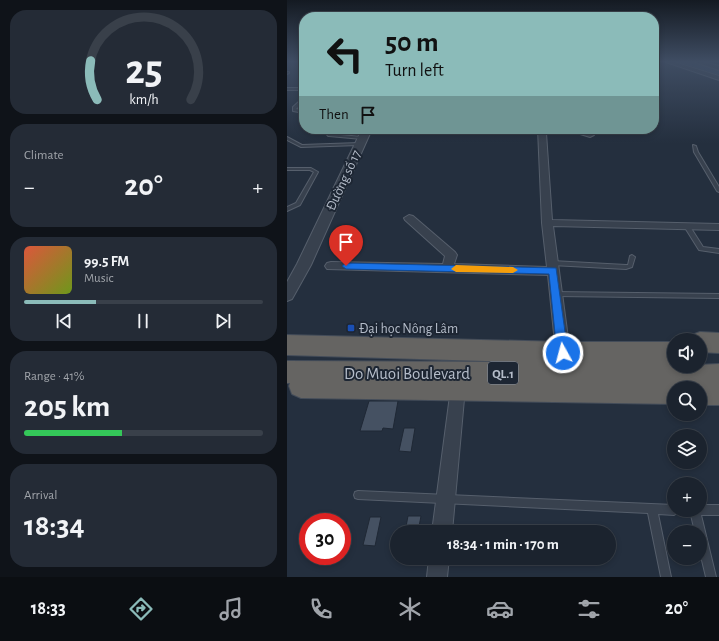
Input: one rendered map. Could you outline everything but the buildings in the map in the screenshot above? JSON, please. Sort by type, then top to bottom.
[{"type":"highway","name":"Do Muoi Boulevard","points":[[287,333],[667,353]]},
{"type":"highway","name":"Do Muoi Boulevard","points":[[287,345],[562,347],[667,342]]},
{"type":"highway","points":[[707,342],[719,343]]},
{"type":"highway","points":[[707,353],[719,354]]},
{"type":"highway","name":"Do Muoi Boulevard","points":[[287,372],[719,376]]},
{"type":"highway","name":"Do Muoi Boulevard","points":[[287,386],[667,392]]},
{"type":"highway","points":[[707,393],[719,393]]},
{"type":"street","points":[[542,134],[547,223],[562,347]]},
{"type":"street","name":"Đường số 17","points":[[287,295],[304,265],[363,137]]},
{"type":"street","points":[[409,218],[451,255],[447,268]]},
{"type":"street","points":[[547,223],[719,227]]},
{"type":"street","points":[[331,266],[447,268],[552,267]]},
{"type":"street","points":[[443,525],[458,388]]},
{"type":"street","points":[[437,577],[438,565]]},
{"type":"lane","points":[[299,104],[294,108],[294,110],[299,111]]},
{"type":"lane","points":[[328,134],[363,137]]},
{"type":"lane","points":[[287,138],[301,146],[363,137]]},
{"type":"lane","points":[[694,146],[719,191]]},
{"type":"lane","points":[[287,169],[311,169],[316,172],[299,204],[287,209]]},
{"type":"lane","points":[[687,226],[701,249],[719,251]]},
{"type":"lane","points":[[552,267],[626,267],[630,266],[632,257]]},
{"type":"lane","points":[[556,294],[719,296]]},
{"type":"lane","points":[[358,495],[667,510]]},
{"type":"lane","points":[[652,509],[666,577]]},
{"type":"lane","points":[[707,510],[719,510]]},
{"type":"lane","points":[[707,561],[711,577]]},
{"type":"slow traffic","points":[[456,269],[513,270]]},
{"type":"place","name":"Đại học Nông Lâm","points":[[351,328]]},
{"type":"route","points":[[346,266],[553,271],[563,353]]}]
